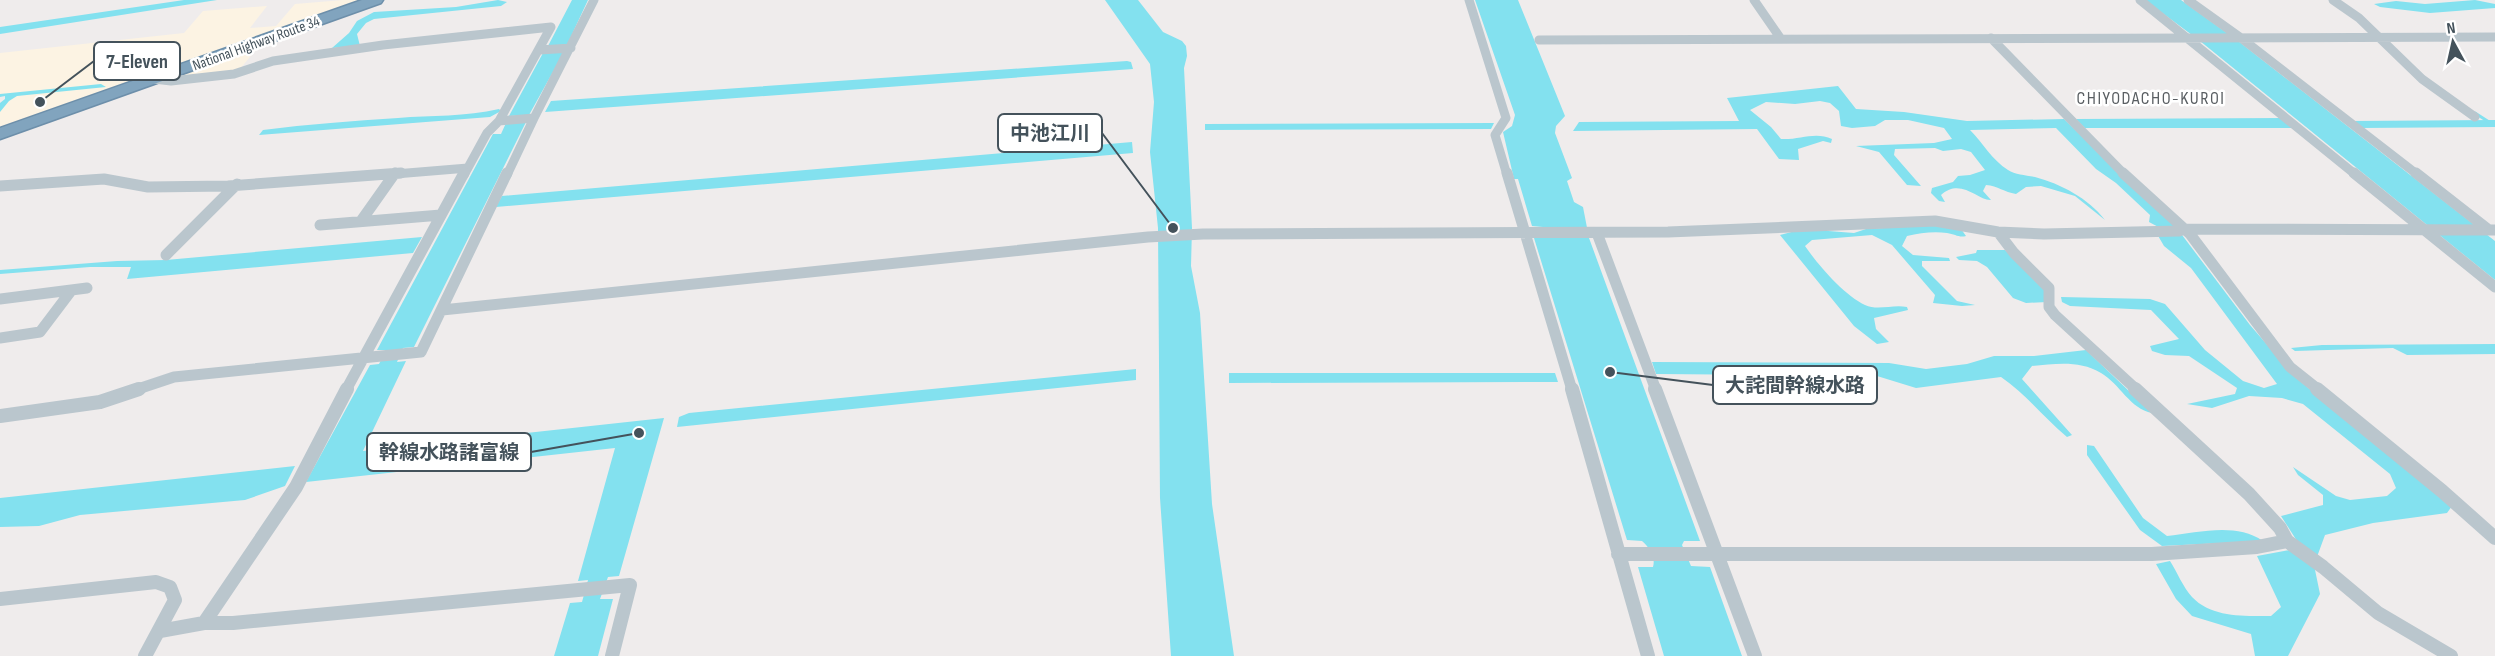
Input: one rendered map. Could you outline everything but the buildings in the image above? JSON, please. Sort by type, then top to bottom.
[{"type":"highway","name":"National Highway Route 34","points":[[0,134],[376,0]]},
{"type":"street","points":[[0,416],[99,402],[174,377],[421,352],[566,48],[594,0]]},
{"type":"street","points":[[1469,0],[1506,118],[1495,135],[1526,232],[1648,656]]},
{"type":"street","points":[[1754,0],[1781,39]]},
{"type":"street","points":[[2140,0],[2190,38],[2495,287]]},
{"type":"street","points":[[2188,0],[2492,230]]},
{"type":"street","points":[[2333,0],[2360,18],[2422,79],[2475,117]]},
{"type":"street","points":[[154,79],[171,81],[234,74],[273,61],[383,45],[551,27],[544,50],[505,116],[487,133],[441,215],[296,487],[204,623]]},
{"type":"street","points":[[1539,40],[2495,37]]},
{"type":"street","points":[[1991,38],[2107,159],[2163,208],[2181,230],[2190,234],[2290,367],[2460,506],[2495,538]]},
{"type":"street","points":[[544,50],[566,48]]},
{"type":"street","points":[[505,116],[535,112]]},
{"type":"street","points":[[0,186],[104,178],[120,179],[148,187],[237,184],[468,168]]},
{"type":"street","points":[[361,221],[395,173]]},
{"type":"street","points":[[166,255],[237,184]]},
{"type":"street","points":[[320,225],[441,215]]},
{"type":"street","points":[[442,310],[1148,237],[1203,234],[1668,232],[1935,221],[1998,232],[2044,234],[2181,230],[2492,230]]},
{"type":"street","points":[[1998,232],[2014,253],[2049,288],[2049,307],[2055,315],[2249,494],[2280,528],[2287,542],[2323,567],[2378,614],[2451,656]]},
{"type":"street","points":[[1597,233],[1755,656]]},
{"type":"street","points":[[0,299],[87,288]]},
{"type":"street","points":[[0,338],[40,332],[71,291]]},
{"type":"street","points":[[1618,554],[2152,554],[2257,547],[2287,542]]},
{"type":"street","points":[[0,599],[156,582],[170,587],[175,600],[145,656]]},
{"type":"street","points":[[160,631],[204,623],[232,623],[630,585],[612,656]]},
{"type":"shaded area","points":[[367,0],[0,131],[0,106],[14,94],[0,95],[0,53],[184,33],[203,11],[267,6],[250,28],[276,26],[295,4]]},
{"type":"shaded area","points":[[260,45],[234,76],[157,82]]},
{"type":"water","points":[[184,0],[217,0],[0,34],[0,27]]},
{"type":"water","points":[[498,0],[507,2],[501,6],[374,19],[366,23],[357,34],[360,46],[332,48],[349,33],[357,21],[374,12],[456,7]]},
{"type":"water","points":[[572,0],[588,0],[567,45],[548,46]]},
{"type":"water","points":[[1105,0],[1138,0],[1163,32],[1182,41],[1186,46],[1187,56],[1184,68],[1192,228],[1191,266],[1200,313],[1212,504],[1234,656],[1171,656],[1160,498],[1158,228],[1150,152],[1154,102],[1150,64]]},
{"type":"water","points":[[1475,0],[1518,0],[1565,116],[1556,126],[1555,133],[1572,178],[1567,181],[1574,202],[1583,207],[1589,238],[1700,541],[1684,541],[1682,545],[1691,566],[1710,567],[1742,656],[1664,656],[1638,567],[1653,567],[1653,556],[1642,541],[1627,540],[1534,238],[1543,227],[1532,226],[1518,179],[1514,179],[1503,132],[1512,126],[1515,115]]},
{"type":"water","points":[[2145,0],[2181,0],[2238,41],[2495,241],[2495,280],[2200,41]]},
{"type":"water","points":[[2475,0],[2495,4],[2495,8],[2430,13],[2380,7],[2374,4],[2396,1],[2425,4]]},
{"type":"water","points":[[564,52],[529,115],[509,116],[543,53]]},
{"type":"water","points":[[1131,62],[1133,69],[545,112],[551,101]]},
{"type":"water","points":[[101,84],[106,87],[17,96],[9,101],[0,112],[0,103],[5,96],[0,97],[0,94]]},
{"type":"water","points":[[1838,86],[1856,109],[1904,112],[1967,121],[2064,119],[2176,227],[2250,325],[2295,377],[2452,506],[2447,513],[2373,523],[2325,535],[2314,565],[2320,594],[2288,656],[2255,656],[2251,634],[2192,616],[2176,599],[2156,564],[2170,561],[2192,597],[2209,609],[2229,614],[2271,616],[2281,607],[2257,556],[2295,549],[2297,541],[2281,516],[2323,505],[2323,495],[2298,475],[2293,467],[2336,496],[2350,500],[2387,496],[2396,488],[2390,474],[2303,404],[2282,398],[2249,396],[2212,408],[2187,404],[2235,394],[2237,388],[2189,356],[2165,355],[2152,351],[2150,346],[2179,339],[2151,310],[2070,306],[2062,302],[2061,297],[2150,299],[2165,304],[2205,350],[2243,381],[2264,388],[2277,384],[2191,268],[2164,246],[2157,234],[2164,230],[2149,222],[2150,215],[2116,183],[2096,169],[2056,128],[1970,130],[1992,156],[2008,170],[2045,180],[2064,188],[2091,205],[2105,220],[2075,196],[2041,186],[2026,187],[2016,194],[1986,185],[1983,191],[1991,200],[1955,188],[1941,195],[1945,202],[1939,201],[1931,193],[1932,188],[1953,182],[1958,176],[1985,170],[1971,152],[1961,149],[1943,151],[1935,148],[1895,149],[1894,155],[1921,186],[1907,185],[1879,152],[1856,146],[1934,143],[1952,139],[1944,128],[1908,120],[1885,120],[1875,126],[1852,128],[1841,126],[1839,111],[1830,103],[1820,101],[1795,104],[1766,102],[1750,110],[1771,127],[1781,139],[1820,136],[1832,139],[1831,143],[1823,141],[1798,149],[1799,160],[1779,159],[1757,129],[1573,131],[1579,122],[1739,121],[1727,98]]},
{"type":"water","points":[[499,109],[501,111],[490,117],[259,135],[263,130],[297,126],[461,115]]},
{"type":"water","points":[[2283,118],[2295,128],[2085,128],[2076,119]]},
{"type":"water","points":[[2495,120],[2495,127],[2361,128],[2352,121]]},
{"type":"water","points":[[526,122],[414,347],[403,348],[397,362],[406,361],[363,451],[664,418],[619,576],[608,577],[600,599],[613,599],[598,656],[554,656],[570,603],[582,602],[588,580],[578,581],[615,448],[306,482],[370,365],[379,364],[386,350],[377,350],[493,134],[501,134],[506,123]]},
{"type":"water","points":[[1494,123],[1491,129],[1205,130],[1205,124]]},
{"type":"water","points":[[1132,142],[1133,153],[496,207],[502,196]]},
{"type":"water","points":[[1935,225],[1961,229],[1966,236],[1937,232],[1917,234],[1907,236],[1902,246],[1913,255],[1949,258],[1950,261],[1922,261],[1922,266],[1957,301],[1975,305],[1933,303],[1935,295],[1892,245],[1872,235],[1812,240],[1805,246],[1832,279],[1865,305],[1907,307],[1908,310],[1874,318],[1876,329],[1889,342],[1877,344],[1854,326],[1780,235],[1803,229],[1854,233],[1866,229]]},
{"type":"water","points":[[422,237],[413,253],[127,279],[131,267],[90,267],[0,274],[0,270],[117,261],[166,260]]},
{"type":"water","points":[[1977,250],[2005,250],[2045,289],[2047,302],[2026,303],[2013,298],[1987,267],[1977,261],[1959,260],[1956,257],[1976,253]]},
{"type":"water","points":[[2495,344],[2495,354],[2407,355],[2393,348],[2295,351],[2291,348],[2322,345]]},
{"type":"water","points":[[2086,350],[2152,413],[2137,407],[2101,373],[2076,365],[2032,366],[2022,379],[2072,435],[2067,437],[2001,377],[1916,388],[1877,376],[1656,374],[1652,362],[1889,363],[1926,369],[1967,364],[1994,356],[2034,356]]},
{"type":"water","points":[[1136,369],[1136,380],[677,427],[679,417],[689,413]]},
{"type":"water","points":[[1229,373],[1555,373],[1558,382],[1229,383]]},
{"type":"water","points":[[2087,445],[2094,446],[2143,518],[2167,536],[2228,530],[2252,535],[2263,541],[2162,546],[2140,530],[2087,455]]},
{"type":"water","points":[[295,466],[285,486],[245,500],[80,515],[39,526],[0,527],[0,498]]},
{"type":"waterway","points":[[2475,113],[2489,122]]},
{"type":"place","name":"7-Eleven","points":[[40,102]]},
{"type":"place","name":"中池江川","points":[[1173,228]]},
{"type":"place","name":"大詫間幹線水路","points":[[1610,372]]},
{"type":"place","name":"幹線水路諸富線","points":[[639,433]]},
{"type":"district","name":"CHIYODACHO-KUROI","points":[[2151,98]]}]
